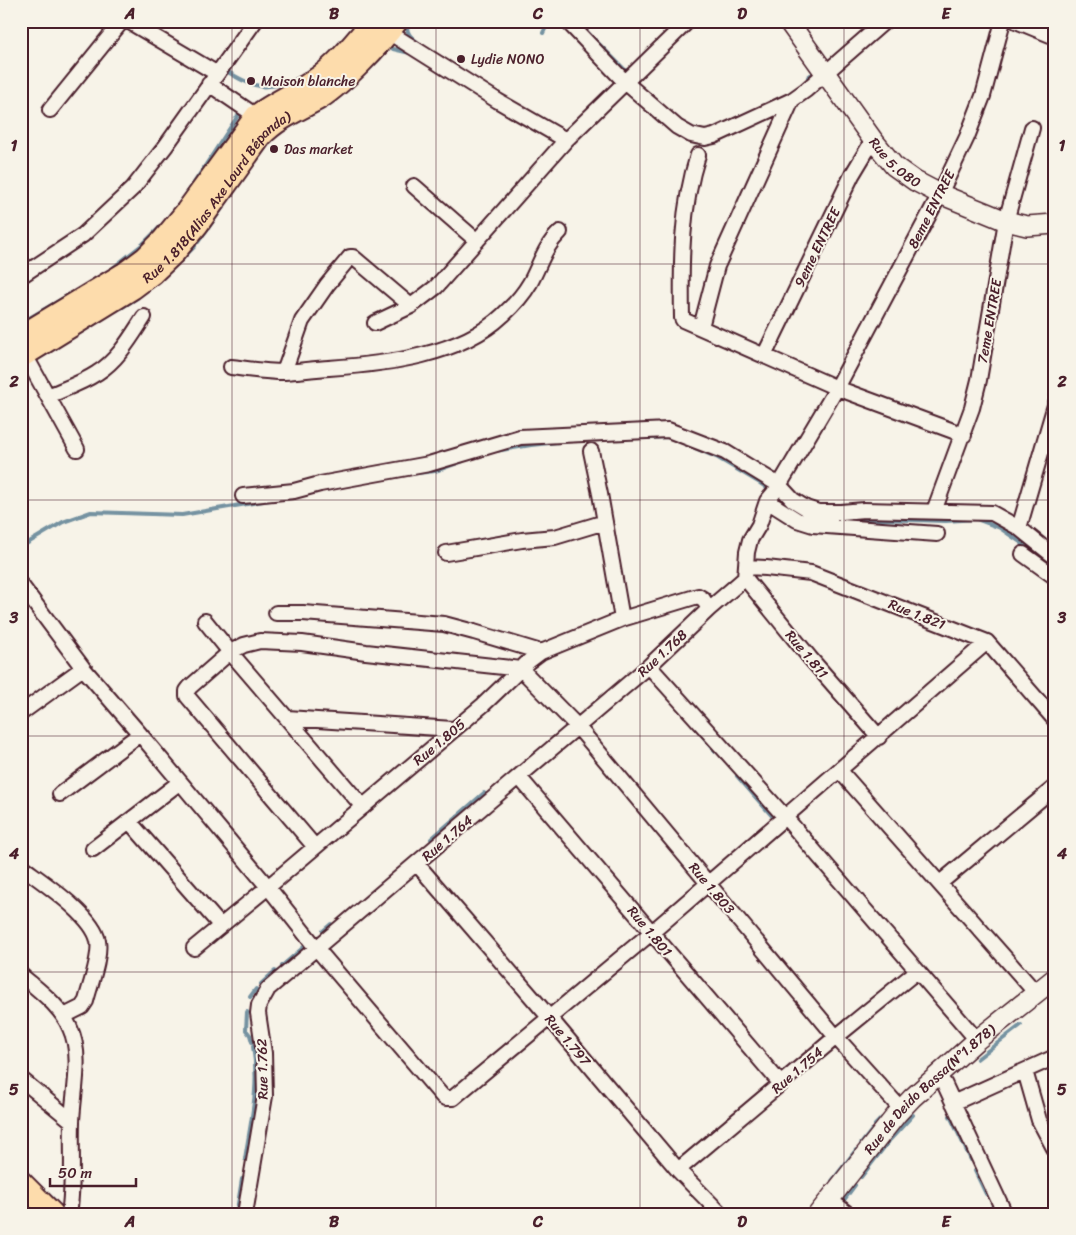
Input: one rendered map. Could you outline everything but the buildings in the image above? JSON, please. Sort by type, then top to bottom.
[{"type":"main road","name":"Rue 5.080","points":[[788,21],[873,140],[894,166],[915,181],[940,194],[1006,221],[1027,226],[1055,224]]},
{"type":"main road","name":"Rue 1.818(Alias Axe Lourd Bépanda)","points":[[23,349],[133,288],[153,273],[174,253],[198,224],[261,136],[263,121],[320,98],[332,89],[383,24]]},
{"type":"main road","name":"Rue de Deido Bassa(N°1.878)","points":[[839,1211],[898,1126],[1046,993],[1055,978]]},
{"type":"main road","name":"Rue de Deido Bassa(N°1.878)","points":[[818,1214],[901,1109],[946,1066],[977,1040],[1046,993]]},
{"type":"main road","points":[[21,1182],[52,1214]]},
{"type":"street","points":[[50,110],[122,21]]},
{"type":"street","points":[[128,21],[213,79],[263,121]]},
{"type":"street","points":[[21,276],[83,235],[133,188],[165,147],[255,21]]},
{"type":"street","points":[[375,323],[411,306],[436,287],[566,140],[688,21]]},
{"type":"street","points":[[568,22],[625,82],[677,127],[690,135],[705,138],[714,136],[792,100],[885,21]]},
{"type":"street","name":"8eme ENTREE","points":[[746,572],[746,552],[750,540],[774,493],[837,388],[940,194],[967,137],[983,96],[1003,21]]},
{"type":"street","points":[[1016,21],[1055,37]]},
{"type":"street","points":[[383,24],[498,101],[566,140]]},
{"type":"street","points":[[701,326],[717,266],[792,100]]},
{"type":"street","name":"7eme ENTREE","points":[[934,511],[964,434],[979,380],[1006,221],[1032,128]]},
{"type":"street","name":"9eme ENTREE","points":[[764,356],[852,175],[873,140]]},
{"type":"street","points":[[698,155],[689,187],[682,239],[683,320],[701,326],[837,388],[964,434]]},
{"type":"street","points":[[414,186],[477,241]]},
{"type":"street","points":[[231,367],[284,372],[372,365],[400,360],[447,347],[480,334],[504,314],[522,295],[531,282],[544,250],[560,232]]},
{"type":"street","points":[[284,372],[302,321],[327,285],[350,258],[353,257],[411,306]]},
{"type":"street","points":[[48,396],[98,373],[124,347],[144,317]]},
{"type":"street","points":[[23,349],[77,449]]},
{"type":"street","points":[[1019,528],[1055,406]]},
{"type":"street","points":[[243,496],[294,491],[320,484],[429,464],[520,437],[668,430],[725,452],[774,493],[797,520],[814,525],[937,534]]},
{"type":"street","points":[[590,451],[622,619]]},
{"type":"street","points":[[774,493],[818,512],[864,510],[992,513],[1019,528],[1055,557]]},
{"type":"street","points":[[446,553],[522,540],[555,537],[605,522]]},
{"type":"street","points":[[1023,554],[1055,577]]},
{"type":"street","name":"Rue 1.821","points":[[746,572],[766,568],[811,573],[987,642],[1055,720]]},
{"type":"street","name":"Rue 1.768","points":[[577,726],[649,666],[746,572]]},
{"type":"street","name":"Rue 1.811","points":[[746,572],[810,658],[879,737]]},
{"type":"street","points":[[21,585],[83,668],[268,887],[316,949],[446,1098],[453,1098],[651,934],[987,642]]},
{"type":"street","name":"Rue 1.805","points":[[194,948],[483,705],[541,652],[622,619],[698,596],[703,599],[708,609]]},
{"type":"street","points":[[276,613],[303,613],[444,624],[541,652]]},
{"type":"street","points":[[205,621],[363,807]]},
{"type":"street","points":[[315,847],[187,696],[187,691],[190,687],[230,652],[244,645],[260,641],[294,642],[521,669]]},
{"type":"street","points":[[649,666],[785,817],[977,1040]]},
{"type":"street","points":[[21,712],[83,668]]},
{"type":"street","name":"Rue 1.803","points":[[521,669],[577,726],[836,1037],[901,1109]]},
{"type":"street","points":[[288,718],[453,730]]},
{"type":"street","name":"Rue 1.764","points":[[316,949],[577,726]]},
{"type":"street","points":[[60,794],[140,734]]},
{"type":"street","points":[[840,771],[940,884],[1046,993]]},
{"type":"street","name":"Rue 1.801","points":[[519,777],[651,934],[781,1084]]},
{"type":"street","points":[[93,849],[180,782]]},
{"type":"street","points":[[940,884],[1055,787]]},
{"type":"street","points":[[129,821],[220,925]]},
{"type":"street","name":"Rue 1.797","points":[[417,864],[678,1170],[720,1214]]},
{"type":"street","points":[[21,866],[66,900],[85,919],[93,929],[98,940],[98,950],[86,1001],[82,1007],[64,1016]]},
{"type":"street","name":"Rue 1.762","points":[[245,1214],[265,1096],[264,1054],[258,1013],[259,1005],[268,989],[316,949]]},
{"type":"street","name":"Rue 1.754","points":[[678,1170],[917,971]]},
{"type":"street","points":[[21,975],[64,1016],[75,1042],[76,1058],[69,1214]]},
{"type":"street","points":[[954,1103],[1055,1058]]},
{"type":"street","points":[[1025,1072],[1040,1120],[1055,1150]]},
{"type":"street","points":[[21,1079],[72,1121]]},
{"type":"street","points":[[944,1083],[1005,1214]]},
{"type":"waterway","points":[[408,21],[408,32],[421,45]]},
{"type":"waterway","points":[[543,33],[549,21]]},
{"type":"waterway","points":[[579,24],[629,74]]},
{"type":"waterway","points":[[393,49],[410,53]]},
{"type":"waterway","points":[[808,77],[813,73],[813,68]]},
{"type":"waterway","points":[[225,70],[245,82],[262,86],[279,85],[302,77]]},
{"type":"waterway","points":[[186,195],[241,111]]},
{"type":"waterway","points":[[198,242],[223,207]]},
{"type":"waterway","points":[[114,267],[143,244],[160,227]]},
{"type":"waterway","points":[[182,259],[195,246]]},
{"type":"waterway","points":[[21,323],[72,293]]},
{"type":"waterway","points":[[121,308],[137,298]]},
{"type":"waterway","points":[[1048,406],[1053,387]]},
{"type":"waterway","points":[[647,438],[669,437],[718,458],[786,501]]},
{"type":"waterway","points":[[496,451],[568,441]]},
{"type":"waterway","points":[[409,474],[435,471],[463,461]]},
{"type":"waterway","points":[[21,547],[63,522],[91,512],[182,515],[270,500]]},
{"type":"waterway","points":[[846,518],[946,521],[976,519],[1000,528],[1055,566]]},
{"type":"waterway","points":[[696,728],[715,751]]},
{"type":"waterway","points":[[737,776],[772,816]]},
{"type":"waterway","points":[[431,839],[484,793]]},
{"type":"waterway","points":[[323,931],[331,924]]},
{"type":"waterway","points":[[282,966],[305,946]]},
{"type":"waterway","points":[[261,984],[275,971]]},
{"type":"waterway","points":[[250,997],[256,989]]},
{"type":"waterway","points":[[247,1012],[246,1030],[252,1042]]},
{"type":"waterway","points":[[977,1059],[1021,1025]]},
{"type":"waterway","points":[[245,1159],[256,1075],[253,1046]]},
{"type":"waterway","points":[[861,1177],[889,1141],[913,1115]]},
{"type":"waterway","points":[[950,1116],[971,1160]]},
{"type":"waterway","points":[[875,1125],[882,1118]]},
{"type":"waterway","points":[[861,1144],[872,1130]]},
{"type":"waterway","points":[[832,1181],[856,1150]]},
{"type":"waterway","points":[[975,1171],[986,1194]]},
{"type":"waterway","points":[[237,1210],[242,1179]]},
{"type":"waterway","points":[[841,1204],[855,1185]]},
{"type":"waterway","points":[[39,1186],[54,1200]]},
{"type":"waterway","points":[[992,1207],[995,1214]]},
{"type":"place","name":"Lydie NONO","points":[[461,59]]},
{"type":"place","name":"Maison blanche","points":[[251,81]]},
{"type":"place","name":"Das market","points":[[274,149]]}]
